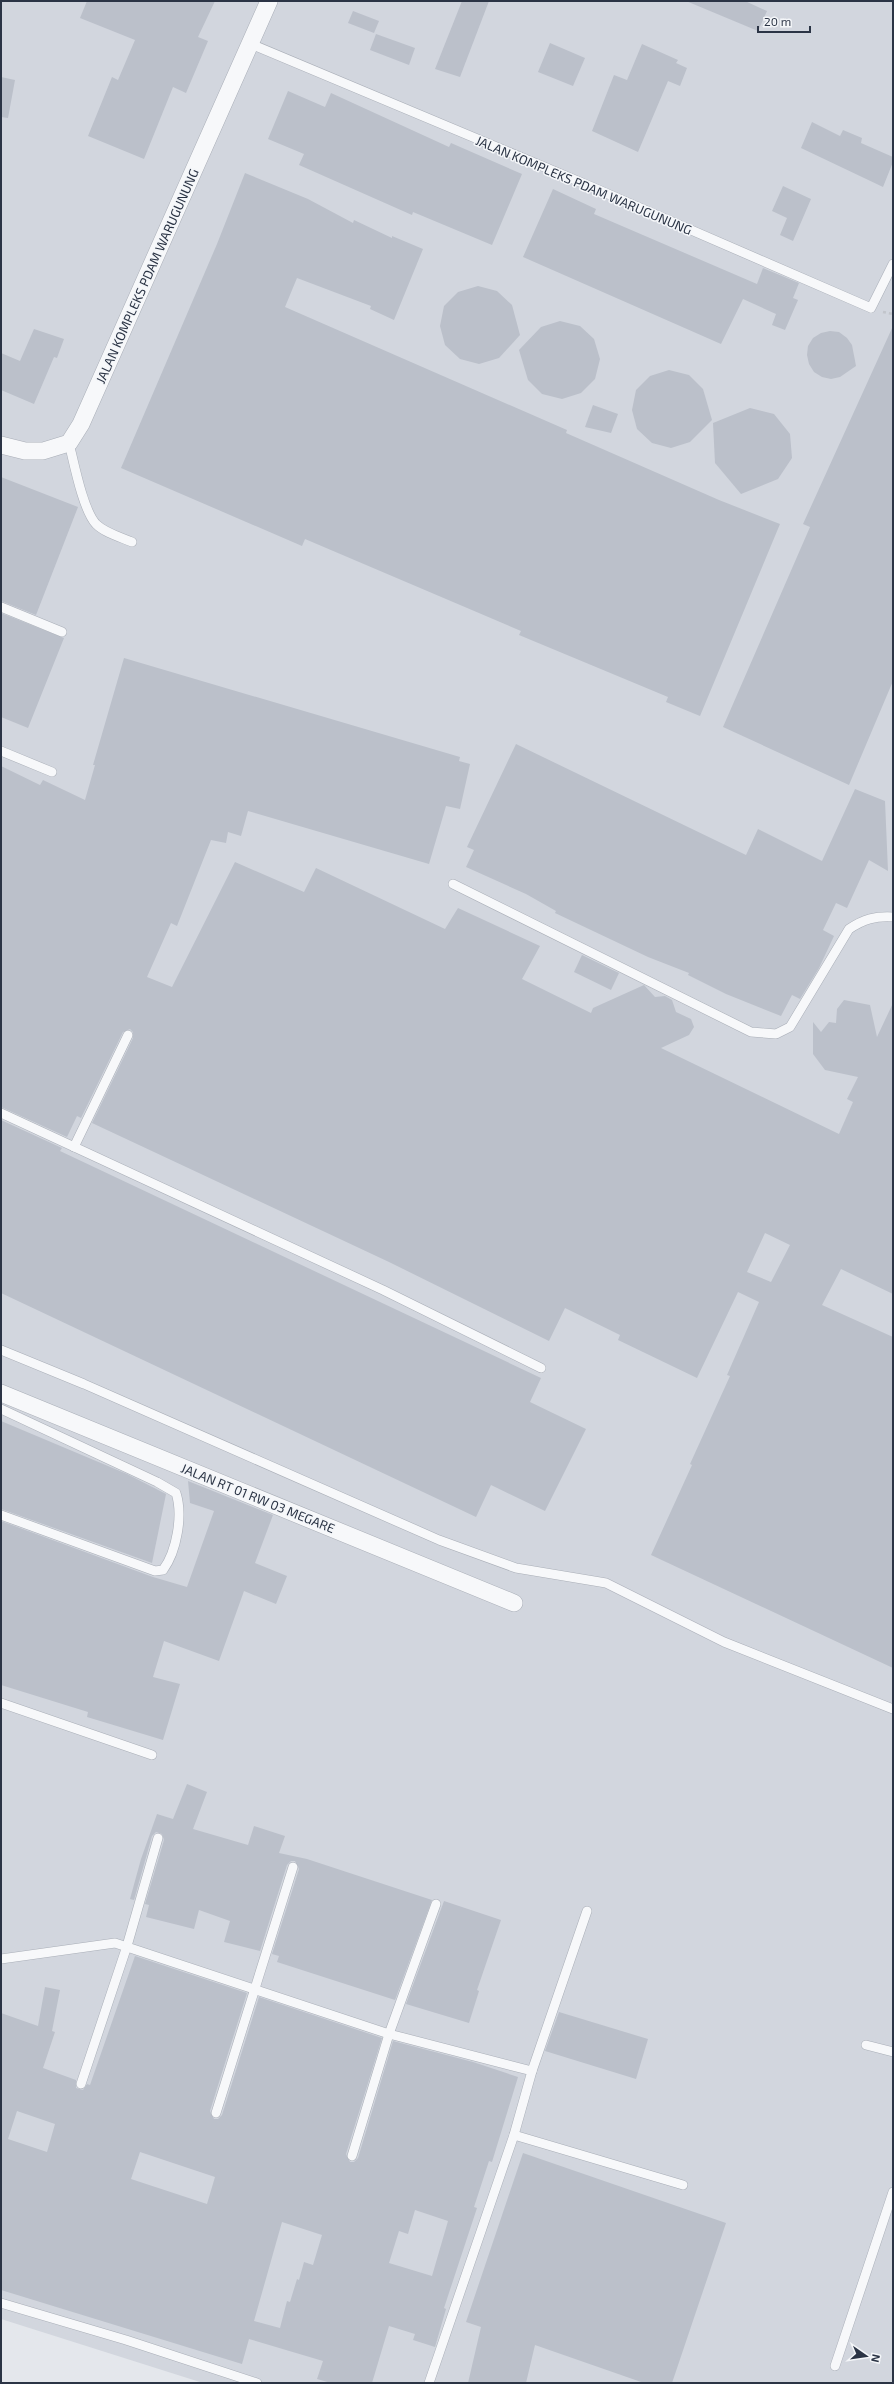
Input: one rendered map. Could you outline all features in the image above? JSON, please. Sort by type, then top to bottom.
[{"type":"street","name":"JALAN KOMPLEKS PDAM WARUGUNUNG","points":[[68,443],[81,424],[269,1]]},
{"type":"street","points":[[1,445],[24,450],[43,451],[68,443]]},
{"type":"street","name":"JALAN RT 01 RW 03 MEGARE","points":[[1,1393],[514,1603]]},
{"type":"lane","name":"JALAN KOMPLEKS PDAM WARUGUNUNG","points":[[251,44],[592,187],[871,308],[893,264]]},
{"type":"lane","points":[[68,443],[83,496],[95,523],[103,529],[132,542]]},
{"type":"lane","points":[[1,607],[62,632]]},
{"type":"lane","points":[[1,751],[52,772]]},
{"type":"lane","points":[[453,884],[751,1032],[776,1034],[790,1027],[849,929],[862,920],[877,916],[893,917]]},
{"type":"lane","points":[[74,1147],[128,1035]]},
{"type":"lane","points":[[1,1113],[383,1290],[541,1368]]},
{"type":"lane","points":[[1,1350],[84,1384],[440,1540],[516,1568],[606,1583],[724,1642],[893,1709]]},
{"type":"lane","points":[[1,1409],[157,1482],[176,1493],[180,1504],[180,1521],[168,1563],[163,1570],[155,1571],[1,1515]]},
{"type":"lane","points":[[1,1703],[152,1755]]},
{"type":"lane","points":[[81,2084],[127,1946],[158,1838]]},
{"type":"lane","points":[[216,2113],[293,1868]]},
{"type":"lane","points":[[352,2156],[390,2034],[436,1904]]},
{"type":"lane","points":[[429,2383],[514,2135],[532,2071],[587,1912]]},
{"type":"lane","points":[[1,1959],[98,1944],[115,1943],[256,1988],[390,2034],[532,2071]]},
{"type":"lane","points":[[866,2045],[893,2052]]},
{"type":"lane","points":[[514,2135],[683,2185]]},
{"type":"lane","points":[[835,2366],[893,2192]]},
{"type":"lane","points":[[1,2303],[126,2340],[257,2383]]},
{"type":"shaded area","points":[[1,1],[893,1],[893,2383],[203,2383],[1,2319]]},
{"type":"building","points":[[87,1],[215,1],[198,37],[208,41],[186,93],[173,87],[144,159],[88,136],[112,77],[118,80],[135,40],[80,18]]},
{"type":"building","points":[[462,1],[489,1],[460,77],[435,69]]},
{"type":"building","points":[[686,1],[745,1],[767,11],[758,31]]},
{"type":"building","points":[[353,11],[379,21],[374,33],[348,23]]},
{"type":"building","points":[[376,34],[415,48],[409,65],[370,50]]},
{"type":"building","points":[[550,43],[585,58],[573,86],[538,72]]},
{"type":"building","points":[[642,44],[678,60],[676,63],[687,68],[680,86],[668,81],[638,152],[592,131],[614,75],[627,80]]},
{"type":"building","points":[[1,77],[15,80],[8,118],[1,117]]},
{"type":"building","points":[[288,91],[325,107],[331,93],[449,147],[451,143],[522,174],[492,245],[413,212],[412,215],[299,165],[304,154],[268,139]]},
{"type":"building","points":[[812,122],[840,136],[843,130],[862,138],[861,143],[893,157],[893,162],[883,187],[801,148]]},
{"type":"building","points":[[245,173],[308,199],[353,223],[354,220],[392,238],[392,236],[423,249],[394,320],[370,309],[371,306],[297,278],[285,307],[567,430],[566,433],[719,500],[780,524],[700,716],[666,702],[668,697],[519,635],[521,631],[305,539],[302,546],[121,468],[217,244]]},
{"type":"building","points":[[783,186],[811,199],[793,241],[780,235],[787,218],[772,211]]},
{"type":"building","points":[[553,189],[596,209],[594,214],[757,284],[763,268],[799,283],[793,298],[798,300],[785,330],[772,325],[776,314],[743,299],[721,344],[523,257]]},
{"type":"building","points":[[478,286],[497,291],[512,305],[520,335],[499,358],[479,364],[460,359],[445,345],[440,326],[444,306],[458,292]]},
{"type":"building","points":[[560,321],[580,326],[594,339],[600,359],[595,379],[581,393],[562,399],[542,394],[528,380],[519,350],[541,327]]},
{"type":"building","points":[[893,326],[893,681],[849,785],[723,727],[810,527],[803,524]]},
{"type":"building","points":[[34,329],[64,339],[57,358],[54,357],[34,404],[1,390],[1,353],[20,361]]},
{"type":"building","points":[[830,331],[839,332],[847,338],[852,345],[856,366],[840,377],[831,379],[822,377],[814,372],[809,364],[807,355],[808,346],[813,338],[821,333]]},
{"type":"building","points":[[669,370],[689,375],[703,389],[712,420],[690,442],[671,448],[652,443],[637,429],[632,410],[636,390],[650,376]]},
{"type":"building","points":[[593,405],[618,414],[611,433],[585,427]]},
{"type":"building","points":[[750,408],[774,414],[790,434],[792,458],[778,479],[741,494],[715,463],[713,423]]},
{"type":"building","points":[[1,477],[78,507],[36,615],[1,601]]},
{"type":"building","points":[[1,613],[64,638],[28,728],[1,717]]},
{"type":"building","points":[[124,658],[460,757],[459,761],[470,764],[460,809],[446,806],[429,864],[248,811],[241,836],[228,832],[226,843],[211,840],[177,926],[171,923],[147,977],[172,987],[235,862],[304,892],[316,868],[445,929],[458,908],[540,946],[522,979],[591,1013],[593,1008],[644,985],[655,997],[665,996],[672,1000],[676,1012],[691,1019],[694,1027],[689,1035],[661,1048],[839,1134],[853,1102],[847,1099],[858,1077],[825,1070],[813,1054],[813,1022],[821,1032],[829,1022],[836,1023],[837,1009],[844,1000],[870,1005],[877,1037],[893,1003],[893,1294],[841,1269],[822,1305],[893,1337],[893,1668],[651,1555],[730,1376],[727,1375],[759,1302],[738,1292],[697,1378],[618,1340],[620,1335],[565,1308],[549,1341],[389,1262],[92,1123],[133,1038],[133,1032],[130,1029],[123,1032],[81,1118],[77,1116],[67,1137],[1,1107],[1,766],[40,785],[43,780],[85,800],[95,765],[93,765]],"holes":[[[765,1233],[790,1245],[771,1282],[747,1272]]]},
{"type":"building","points":[[516,744],[746,855],[758,829],[822,861],[855,789],[885,801],[888,871],[869,860],[847,908],[836,903],[823,930],[834,936],[819,968],[800,999],[792,995],[781,1016],[726,994],[688,975],[689,973],[648,957],[555,913],[556,911],[526,894],[466,867],[474,850],[467,847]]},
{"type":"building","points":[[582,955],[619,973],[611,990],[574,972]]},
{"type":"building","points":[[1,1120],[62,1148],[60,1151],[541,1378],[530,1402],[586,1429],[545,1511],[491,1485],[476,1517],[1,1293]]},
{"type":"building","points":[[1,1421],[127,1474],[166,1494],[152,1563],[1,1509]]},
{"type":"building","points":[[188,1481],[273,1515],[255,1563],[287,1576],[276,1604],[244,1591],[219,1661],[164,1641],[153,1677],[180,1684],[163,1740],[87,1717],[88,1712],[1,1685],[1,1521],[153,1577],[187,1587],[214,1511],[190,1503]]},
{"type":"building","points":[[187,1784],[207,1792],[193,1829],[248,1845],[254,1826],[285,1836],[279,1853],[307,1859],[432,1900],[395,2000],[277,1962],[279,1956],[272,1954],[299,1869],[295,1861],[291,1861],[287,1865],[260,1951],[224,1942],[230,1921],[199,1910],[194,1929],[146,1917],[149,1905],[145,1904],[164,1840],[162,1834],[156,1832],[152,1836],[134,1900],[130,1899],[141,1859],[157,1814],[173,1819]]},
{"type":"building","points":[[444,1901],[501,1920],[477,1990],[479,1991],[469,2023],[406,2004]]},
{"type":"building","points":[[135,1956],[247,1993],[210,2111],[214,2119],[218,2119],[222,2115],[259,1997],[382,2038],[346,2154],[350,2162],[354,2162],[358,2158],[393,2041],[473,2062],[518,2077],[492,2162],[489,2161],[474,2207],[477,2208],[444,2308],[446,2309],[435,2347],[413,2340],[415,2334],[389,2326],[372,2383],[331,2383],[317,2379],[323,2361],[249,2339],[242,2364],[1,2290],[1,2013],[38,2026],[45,1987],[60,1990],[52,2031],[55,2032],[43,2068],[76,2080],[76,2088],[83,2090],[87,2084],[90,2085]],"holes":[[[17,2111],[55,2124],[47,2152],[8,2139]],[[140,2152],[215,2177],[207,2204],[131,2179]],[[415,2210],[448,2221],[432,2276],[389,2263],[399,2231],[408,2234]],[[282,2222],[322,2235],[313,2265],[304,2262],[299,2280],[297,2279],[290,2302],[287,2301],[280,2328],[254,2321]]]},
{"type":"building","points":[[559,2012],[648,2039],[636,2079],[545,2051]]},
{"type":"building","points":[[523,2153],[726,2223],[672,2383],[644,2383],[535,2345],[526,2383],[468,2383],[481,2327],[466,2322]]}]
